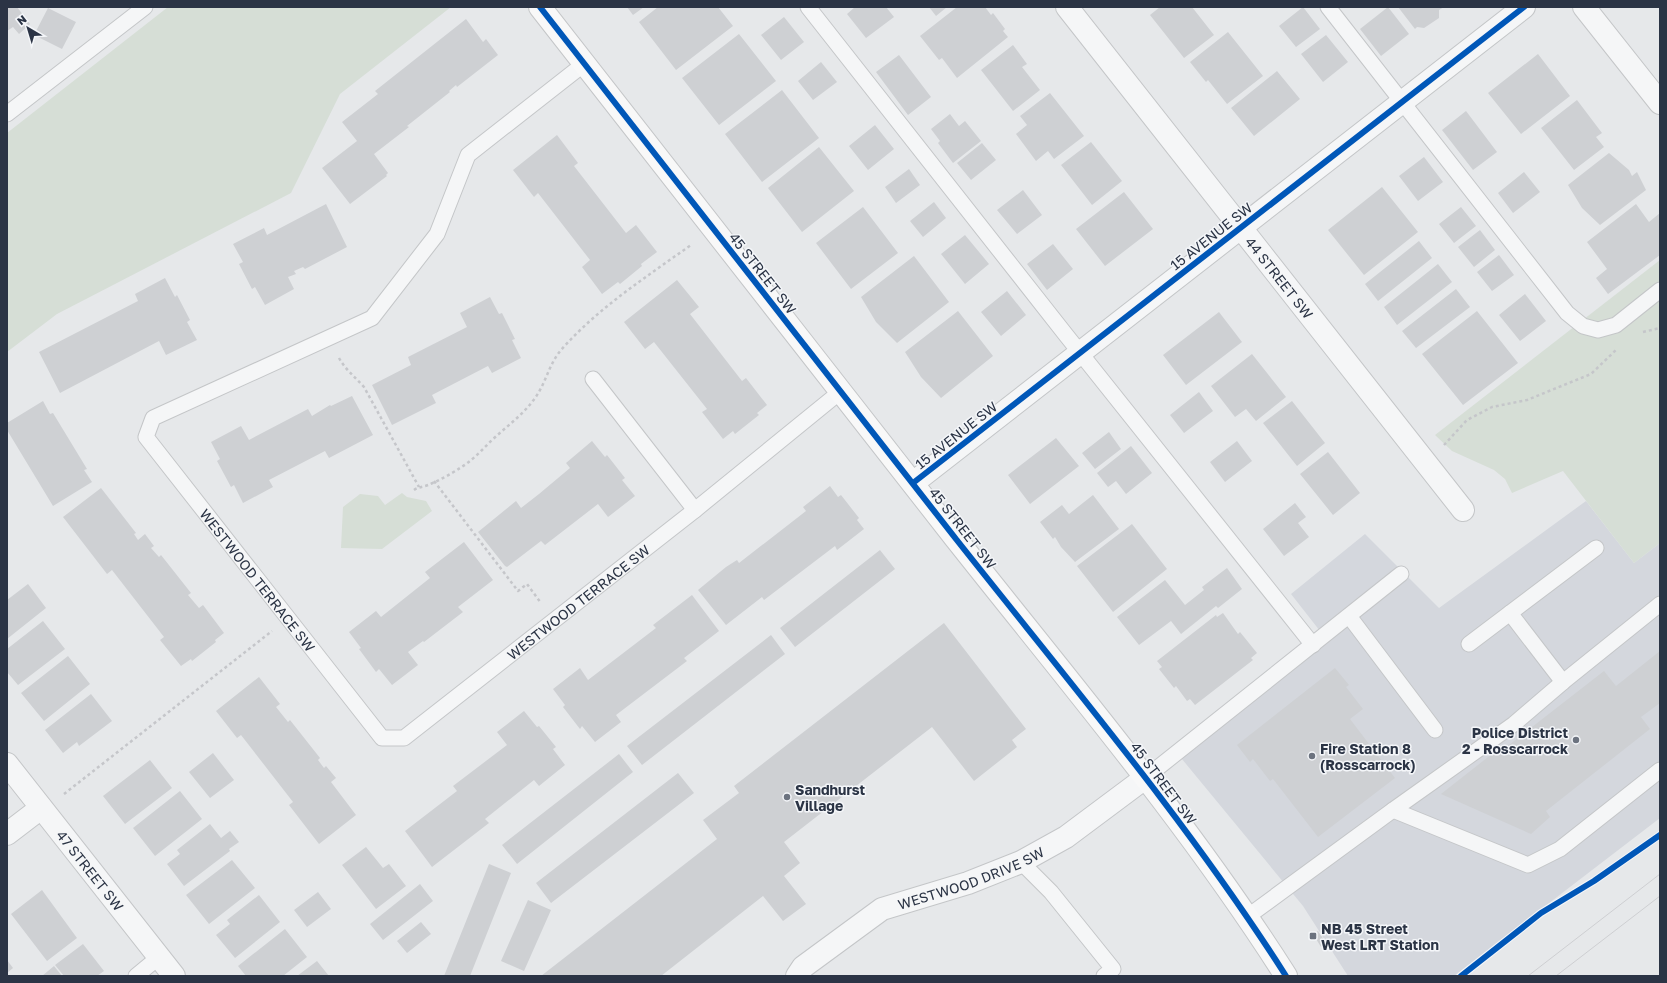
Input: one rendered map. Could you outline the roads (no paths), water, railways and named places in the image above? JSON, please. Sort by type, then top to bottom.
[{"type":"street","name":"45 STREET SW","points":[[540,7],[840,392],[1145,778],[1247,917],[1286,976]]},
{"type":"street","name":"44 STREET SW","points":[[1067,7],[1463,510]]},
{"type":"street","name":"15 AVENUE SW","points":[[913,483],[1524,7]]},
{"type":"street","points":[[1584,7],[1660,103]]},
{"type":"street","name":"47 STREET SW","points":[[7,764],[174,976]]},
{"type":"street","name":"WESTWOOD DRIVE SW","points":[[797,976],[803,967],[882,909],[968,883],[1021,862],[1066,837],[1145,778]]},
{"type":"street","points":[[7,834],[41,808]]},
{"type":"lane","points":[[7,114],[145,7]]},
{"type":"lane","points":[[808,7],[1080,353],[1314,645]]},
{"type":"lane","points":[[1328,7],[1567,313],[1583,326],[1598,330],[1616,325],[1660,290]]},
{"type":"lane","name":"WESTWOOD TERRACE SW","points":[[584,64],[468,155],[437,234],[372,318],[153,418],[146,437],[382,738],[404,738],[695,510],[840,392]]},
{"type":"lane","points":[[593,379],[695,510]]},
{"type":"lane","points":[[1469,644],[1596,548]]},
{"type":"lane","points":[[1145,778],[1314,645],[1401,574]]},
{"type":"lane","points":[[1247,917],[1514,724],[1563,682],[1660,604]]},
{"type":"lane","points":[[1510,612],[1563,682]]},
{"type":"lane","points":[[1349,616],[1434,730]]},
{"type":"lane","points":[[1393,810],[1528,865],[1560,849],[1660,770]]},
{"type":"lane","points":[[1021,862],[1051,892],[1113,969],[1104,976]]},
{"type":"lane","points":[[136,976],[159,957]]},
{"type":"tram line","points":[[1528,976],[1660,874]]},
{"type":"tram line","points":[[1556,976],[1660,896]]},
{"type":"place","name":"Police District 2 - Rosscarrock","points":[[1576,740]]},
{"type":"place","name":"Fire Station 8 (Rosscarrock)","points":[[1312,756]]},
{"type":"place","name":"Sandhurst Village","points":[[787,797]]},
{"type":"place","name":"NB 45 Street West LRT Station","points":[[1313,936]]}]
